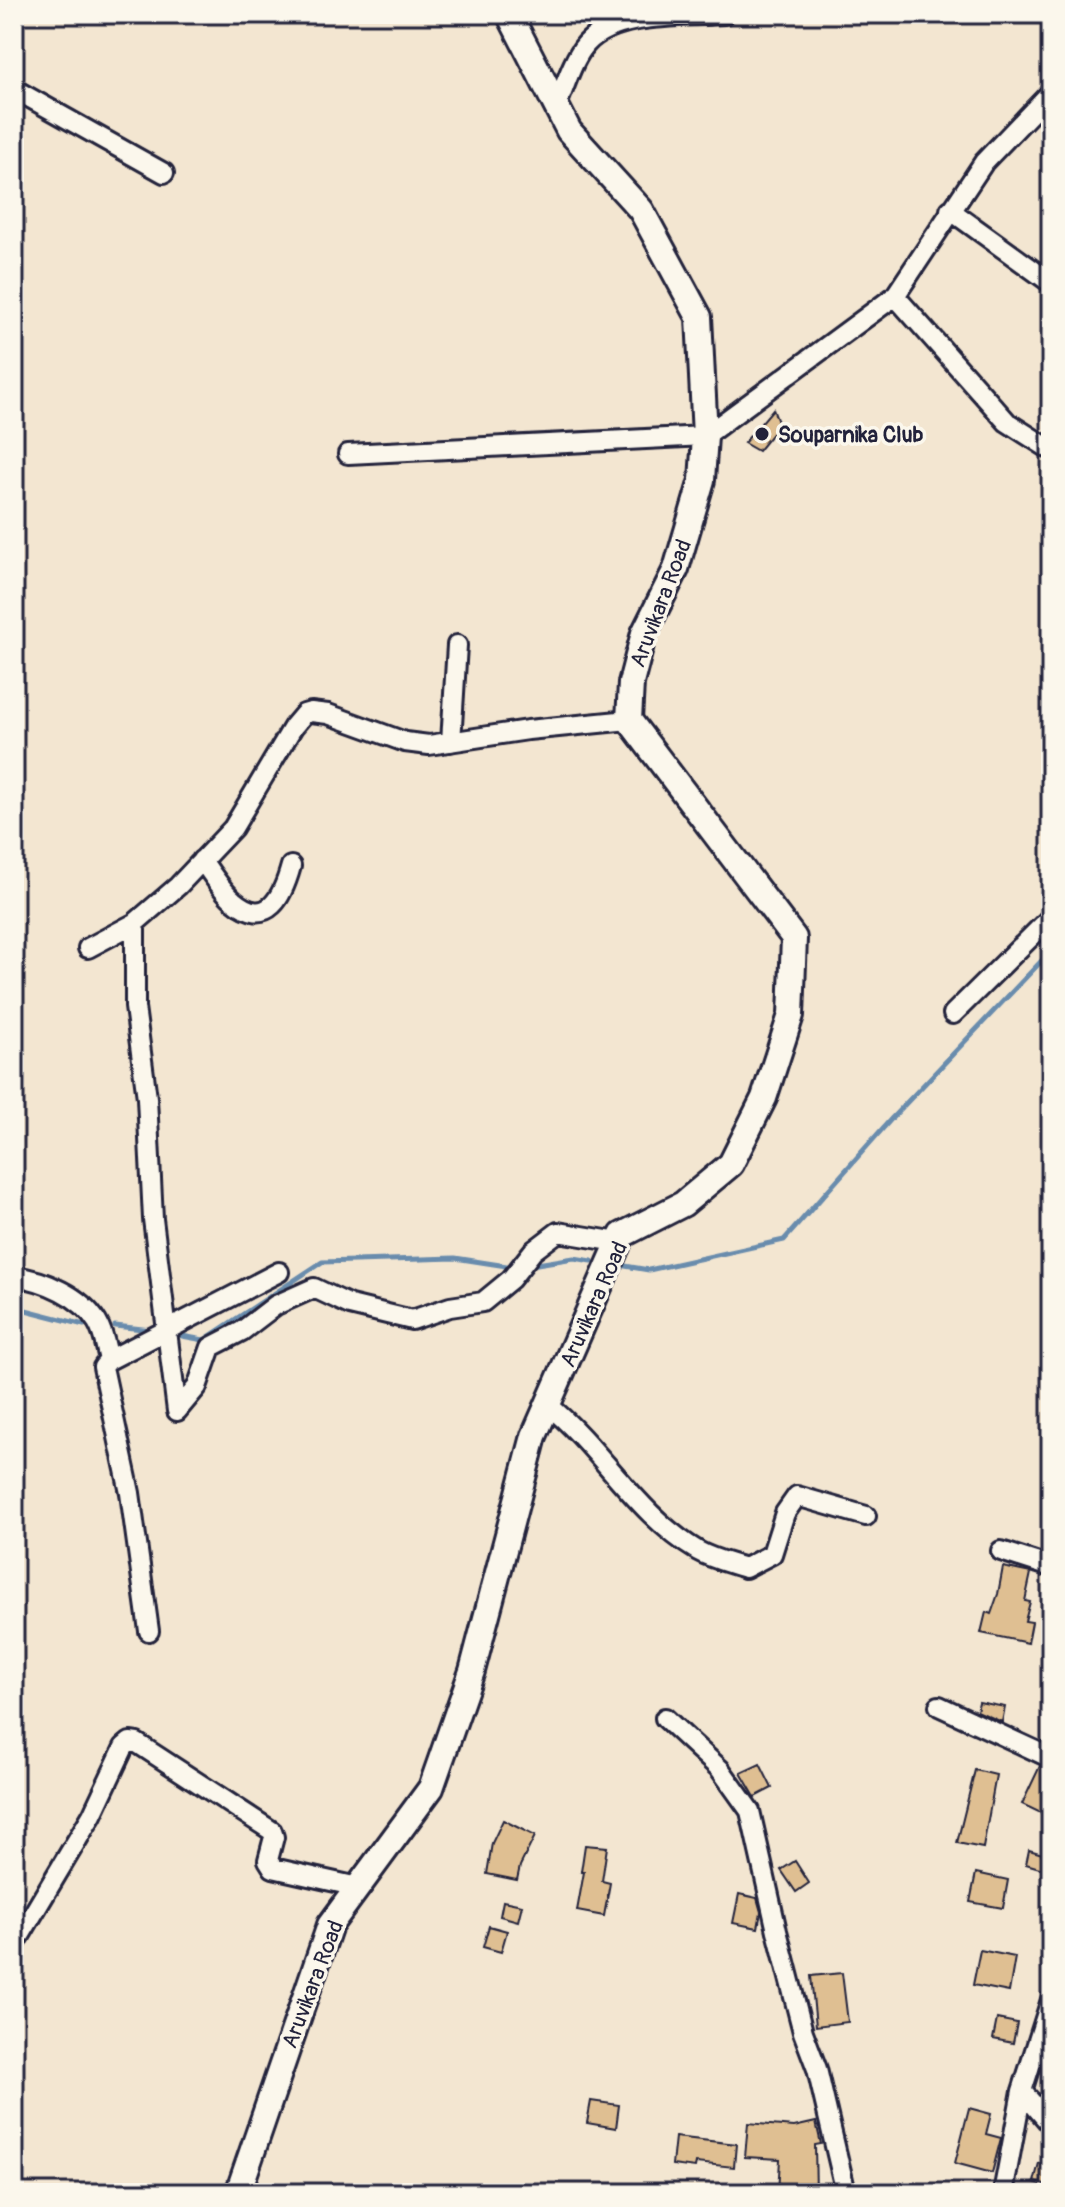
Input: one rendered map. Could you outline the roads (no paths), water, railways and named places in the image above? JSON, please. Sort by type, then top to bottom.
[{"type":"main road","name":"Aruvikara Road","points":[[238,2193],[330,1925],[431,1788],[472,1671],[534,1436],[618,1242],[622,1235],[683,1204],[731,1164],[764,1098],[791,1015],[794,938],[629,720],[631,683],[644,633],[676,569],[702,480],[705,436],[699,317],[641,210],[569,131],[509,14]]},
{"type":"street","points":[[556,107],[584,46],[598,33],[616,24],[639,20],[724,14]]},
{"type":"street","points":[[14,89],[164,173]]},
{"type":"street","points":[[348,454],[705,436],[895,296],[984,162],[1051,92]]},
{"type":"street","points":[[950,210],[1051,283]]},
{"type":"street","points":[[895,296],[1007,422],[1051,450]]},
{"type":"street","points":[[451,742],[457,645]]},
{"type":"street","points":[[88,948],[135,923],[178,886],[233,828],[293,727],[304,714],[328,714],[405,742],[429,745],[528,730],[629,720]]},
{"type":"street","points":[[202,860],[231,899],[258,910],[274,906],[278,901],[291,866]]},
{"type":"street","points":[[953,1014],[1051,917]]},
{"type":"street","points":[[135,923],[135,1007],[147,1098],[153,1219],[177,1411],[197,1387],[211,1347],[242,1331],[276,1305],[314,1288],[350,1305],[412,1320],[450,1307],[483,1302],[511,1279],[533,1251],[558,1232],[618,1242]]},
{"type":"street","points":[[149,1631],[130,1493],[102,1371],[109,1360],[279,1272]]},
{"type":"street","points":[[14,1276],[49,1285],[84,1304],[99,1324],[109,1360]]},
{"type":"street","points":[[548,1405],[574,1426],[663,1527],[701,1553],[745,1568],[772,1554],[785,1513],[797,1496],[866,1516]]},
{"type":"street","points":[[1001,1551],[1051,1567]]},
{"type":"street","points":[[939,1706],[1051,1758]]},
{"type":"street","points":[[665,1718],[720,1769],[750,1811],[777,1931],[803,2032],[817,2069],[846,2193]]},
{"type":"street","points":[[14,1946],[92,1815],[124,1747],[130,1742],[137,1743],[272,1831],[274,1837],[268,1860],[273,1868],[358,1887]]},
{"type":"street","points":[[1003,2193],[1022,2091],[1051,2000]]},
{"type":"street","points":[[1022,2091],[1051,2125]]},
{"type":"waterway","points":[[625,1266],[649,1270],[784,1240],[892,1118],[1051,951]]},
{"type":"waterway","points":[[182,1336],[204,1340],[322,1262],[455,1258],[513,1267]]},
{"type":"waterway","points":[[531,1265],[574,1258],[592,1261]]},
{"type":"waterway","points":[[14,1307],[84,1325]]},
{"type":"waterway","points":[[115,1326],[152,1330]]},
{"type":"place","name":"Souparnika Club","points":[[762,434]]}]
